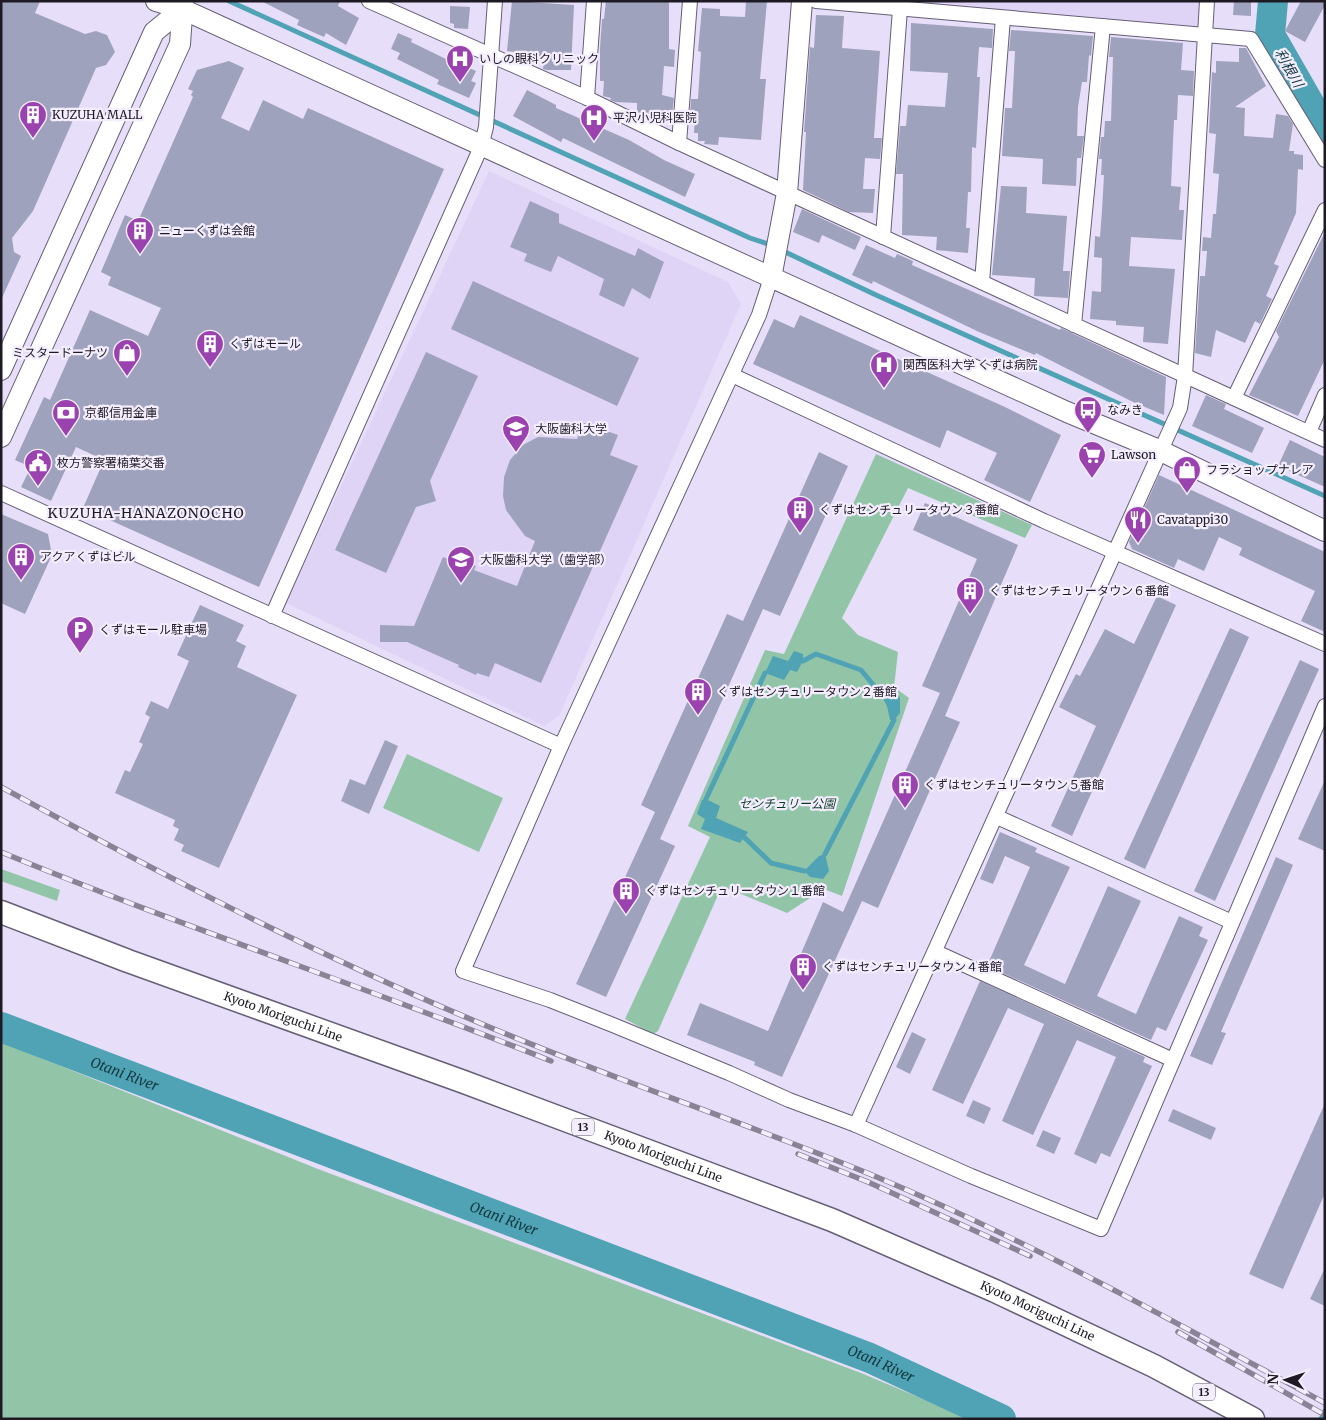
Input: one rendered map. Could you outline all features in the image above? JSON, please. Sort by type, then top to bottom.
[{"type":"main road","name":"Kyoto Moriguchi Line","points":[[1,912],[832,1220],[1013,1299],[1175,1376],[1253,1419]]},
{"type":"street","points":[[156,1],[182,5],[481,147],[1067,412],[1159,450],[1325,531]]},
{"type":"street","points":[[370,1],[394,7],[491,57],[587,98],[679,143],[1325,440]]},
{"type":"street","points":[[272,616],[481,147],[486,127],[495,1]]},
{"type":"street","points":[[587,98],[594,1]]},
{"type":"street","points":[[679,143],[690,1]]},
{"type":"street","points":[[802,1],[787,193],[771,278],[759,315],[560,746],[463,971],[550,1000],[729,1073],[789,1100],[856,1125],[971,1176],[1101,1228],[1325,706]]},
{"type":"street","points":[[816,1],[1251,39],[1325,160]]},
{"type":"street","points":[[856,1125],[997,817],[1159,450],[1180,408],[1185,376],[1208,1]]},
{"type":"street","points":[[1,370],[154,32],[182,5]]},
{"type":"street","points":[[1,437],[180,44],[182,5]]},
{"type":"street","points":[[883,237],[900,9]]},
{"type":"street","points":[[982,282],[1003,18]]},
{"type":"street","points":[[1074,325],[1103,26]]},
{"type":"street","points":[[1234,398],[1325,210]]},
{"type":"street","points":[[732,375],[1115,553],[1325,644]]},
{"type":"street","points":[[1308,432],[1325,395]]},
{"type":"street","points":[[1,494],[560,746]]},
{"type":"street","points":[[997,817],[1232,922]]},
{"type":"street","points":[[936,952],[1173,1060]]},
{"type":"shaded area","points":[[816,1],[1207,1],[1205,35]]},
{"type":"shaded area","name":"大阪歯科大学","points":[[489,171],[728,282],[741,304],[559,716],[544,726],[286,603]]},
{"type":"green space","name":"センチュリー公園","points":[[876,454],[1032,525],[1025,538],[908,488],[842,618],[858,635],[898,652],[894,687],[909,698],[842,896],[824,889],[787,913],[722,886],[658,1031],[653,1034],[625,1019],[710,837],[688,826],[765,650],[784,654]]},
{"type":"green space","points":[[407,754],[503,798],[479,852],[383,808]]},
{"type":"green space","points":[[1,869],[60,890],[57,901],[1,881]]},
{"type":"green space","points":[[1,1042],[318,1169],[861,1373],[971,1419],[1,1419]]},
{"type":"water","points":[[794,651],[803,654],[803,661],[797,672],[790,670],[784,680],[765,673],[773,656],[788,661]]},
{"type":"water","points":[[883,689],[893,691],[900,697],[900,713],[894,720],[890,720],[887,706],[880,693]]},
{"type":"water","points":[[706,799],[720,806],[716,818],[748,832],[740,843],[701,829],[705,819],[697,814],[702,800]]},
{"type":"water","points":[[825,854],[829,871],[823,879],[810,877],[804,871],[819,856]]},
{"type":"building","name":"KUZUHA MALL","points":[[1,1],[40,1],[35,13],[85,34],[96,31],[107,35],[115,52],[106,65],[96,68],[33,211],[12,238],[14,252],[21,256],[1,300]]},
{"type":"building","points":[[261,1],[340,1],[338,6],[359,18],[346,45],[326,33],[324,37],[297,25],[299,20]]},
{"type":"building","points":[[512,1],[574,5],[571,70],[543,69],[544,60],[519,58],[514,56],[515,52],[507,51]]},
{"type":"building","points":[[606,1],[669,1],[669,49],[675,50],[674,67],[664,66],[662,95],[674,98],[672,115],[639,114],[637,113],[637,103],[615,102],[610,100],[611,98],[603,96],[604,81],[600,81],[600,48],[602,19],[604,19]]},
{"type":"building","points":[[746,1],[767,1],[760,79],[766,79],[761,140],[719,137],[718,145],[704,144],[705,141],[698,141],[698,133],[694,133],[695,116],[690,116],[691,99],[698,99],[701,52],[698,51],[702,8],[720,9],[720,16],[745,17]]},
{"type":"building","points":[[1234,1],[1251,1],[1251,16],[1233,15]]},
{"type":"building","points":[[1301,1],[1325,1],[1325,5],[1305,42],[1285,31]]},
{"type":"building","points":[[450,6],[470,7],[468,29],[454,28],[454,24],[450,23]]},
{"type":"building","points":[[816,15],[844,16],[842,48],[880,51],[874,138],[882,138],[880,159],[865,158],[863,189],[875,189],[873,213],[849,212],[803,190],[806,132],[804,132],[810,47],[814,48]]},
{"type":"building","points":[[911,23],[993,29],[992,48],[979,47],[977,77],[980,77],[976,148],[972,147],[971,192],[968,192],[966,228],[970,228],[968,253],[936,250],[937,237],[902,235],[903,174],[896,174],[900,126],[906,126],[908,105],[945,107],[948,73],[910,71]]},
{"type":"building","points":[[1011,30],[1093,36],[1091,56],[1089,55],[1087,82],[1082,82],[1078,107],[1077,136],[1084,136],[1081,158],[1077,158],[1076,186],[1042,184],[1043,159],[1002,156],[1005,108],[1012,108],[1015,51],[1009,51]]},
{"type":"building","points":[[398,33],[412,39],[411,42],[446,59],[447,56],[452,56],[467,63],[465,66],[476,71],[471,81],[476,83],[469,98],[437,84],[439,80],[397,59],[400,53],[391,49]]},
{"type":"building","points":[[1111,37],[1183,43],[1181,70],[1194,71],[1193,96],[1178,95],[1177,120],[1174,120],[1171,186],[1181,187],[1179,210],[1184,210],[1182,240],[1131,237],[1129,266],[1175,269],[1168,344],[1143,342],[1144,327],[1116,325],[1116,321],[1090,319],[1092,291],[1101,292],[1102,258],[1094,257],[1095,236],[1100,237],[1102,210],[1104,175],[1101,175],[1102,159],[1099,159],[1101,137],[1104,137],[1105,121],[1111,121],[1113,57],[1109,57]]},
{"type":"building","points":[[1239,48],[1246,48],[1266,86],[1235,107],[1245,108],[1244,136],[1273,138],[1276,114],[1288,116],[1293,124],[1289,151],[1294,151],[1294,154],[1303,155],[1303,170],[1298,169],[1296,213],[1274,264],[1279,266],[1266,296],[1272,299],[1260,324],[1255,321],[1245,343],[1216,330],[1211,357],[1195,353],[1200,276],[1205,276],[1207,251],[1202,251],[1203,237],[1211,238],[1213,214],[1216,214],[1219,174],[1213,173],[1216,134],[1209,133],[1212,72],[1216,73],[1216,61],[1239,62]]},
{"type":"building","name":"くずはモール","points":[[229,61],[244,68],[221,118],[249,131],[263,100],[303,119],[308,108],[444,169],[259,587],[83,508],[104,460],[76,447],[51,501],[21,487],[31,467],[15,460],[44,397],[50,400],[90,310],[148,336],[161,308],[108,285],[111,277],[101,272],[125,215],[138,221],[193,97],[191,95],[193,91],[188,89],[197,70]]},
{"type":"building","points":[[527,90],[556,105],[556,108],[629,140],[664,160],[695,174],[685,197],[563,138],[561,142],[513,116]]},
{"type":"building","points":[[1001,186],[1027,187],[1026,213],[1067,216],[1063,271],[1070,271],[1068,298],[1034,296],[1035,278],[992,275]]},
{"type":"building","points":[[530,201],[559,214],[559,223],[635,256],[638,248],[664,262],[650,299],[632,288],[624,307],[599,295],[604,279],[558,256],[551,272],[524,261],[527,254],[510,247]]},
{"type":"building","points":[[802,209],[861,237],[855,250],[822,235],[819,243],[793,232]]},
{"type":"building","points":[[1325,232],[1325,359],[1298,416],[1249,395],[1279,337],[1276,331]]},
{"type":"building","points":[[866,245],[895,258],[897,254],[913,261],[912,265],[1060,330],[1061,328],[1166,377],[1164,415],[1133,402],[1036,353],[1035,355],[979,332],[873,281],[872,284],[852,275]]},
{"type":"building","points":[[473,281],[639,358],[617,406],[451,329]]},
{"type":"building","points":[[800,315],[1005,407],[1061,435],[1030,502],[984,480],[997,453],[947,430],[940,448],[753,364],[774,319],[794,328]]},
{"type":"building","points":[[426,352],[478,376],[430,481],[436,501],[416,507],[386,573],[335,550]]},
{"type":"building","points":[[1206,395],[1226,404],[1224,409],[1264,428],[1252,453],[1192,426]]},
{"type":"building","points":[[584,423],[618,435],[610,455],[638,466],[541,683],[495,663],[489,677],[477,673],[476,675],[458,667],[459,665],[407,642],[380,642],[380,625],[414,626],[443,557],[459,564],[461,560],[476,566],[474,570],[517,586],[535,541],[525,536],[506,510],[503,496],[504,477],[510,460],[523,445],[538,437],[577,439]]},
{"type":"building","points":[[1290,440],[1325,457],[1325,487],[1278,466]]},
{"type":"building","points":[[819,452],[848,466],[780,616],[763,609],[660,839],[675,846],[606,997],[576,984],[655,812],[641,805],[727,614],[743,621]]},
{"type":"building","points":[[1159,475],[1325,552],[1325,632],[1301,621],[1315,591],[1239,555],[1242,548],[1219,537],[1204,571],[1178,559],[1174,568],[1132,549],[1129,542]]},
{"type":"building","points":[[925,503],[1018,545],[945,716],[960,722],[878,908],[862,901],[782,1077],[754,1065],[755,1062],[687,1035],[700,1003],[768,1031],[823,902],[843,912],[940,693],[922,686],[977,559],[913,530]]},
{"type":"building","name":"アクアくずはビル","points":[[1,514],[48,534],[52,555],[25,614],[1,603]]},
{"type":"building","points":[[1157,596],[1176,605],[1072,836],[1051,826],[1096,726],[1059,707],[1076,674],[1080,676],[1105,629],[1134,644]]},
{"type":"building","points":[[200,605],[244,625],[236,641],[246,646],[237,667],[297,695],[219,868],[181,851],[184,845],[174,840],[179,829],[173,826],[175,820],[115,793],[125,770],[130,772],[143,744],[139,742],[150,717],[145,714],[151,701],[168,709],[189,661],[177,655]]},
{"type":"building","points":[[1230,628],[1249,637],[1145,869],[1124,859]]},
{"type":"building","points":[[1300,660],[1319,669],[1215,901],[1194,891]]},
{"type":"building","points":[[385,740],[398,746],[369,814],[341,801],[350,779],[365,785]]},
{"type":"building","points":[[1325,780],[1325,851],[1298,839]]},
{"type":"building","points":[[1000,832],[1037,848],[1035,852],[1070,867],[1024,965],[1065,984],[1108,886],[1141,901],[1097,996],[1136,1014],[1179,916],[1203,927],[1199,936],[1208,940],[1166,1031],[1157,1027],[1151,1040],[987,966],[1030,867],[1005,856],[993,884],[980,879]]},
{"type":"building","points":[[1276,857],[1293,865],[1221,1032],[1226,1033],[1212,1065],[1190,1056]]},
{"type":"building","points":[[980,981],[1145,1057],[1143,1062],[1152,1066],[1110,1157],[1101,1153],[1096,1164],[1074,1154],[1116,1057],[1077,1040],[1033,1135],[1002,1121],[1044,1024],[1008,1008],[963,1104],[932,1090]]},
{"type":"building","points":[[912,1032],[926,1039],[910,1074],[896,1067]]},
{"type":"building","points":[[973,1100],[991,1108],[984,1124],[966,1116]]},
{"type":"building","points":[[1325,1103],[1325,1193],[1283,1289],[1249,1274]]},
{"type":"building","points":[[1173,1109],[1216,1128],[1211,1140],[1168,1121]]},
{"type":"building","points":[[1043,1130],[1061,1138],[1054,1154],[1036,1146]]},
{"type":"building","points":[[1325,1268],[1325,1306],[1310,1299]]},
{"type":"waterway","points":[[229,1],[750,238],[774,246]]},
{"type":"waterway","name":"利根川","points":[[1273,1],[1270,35],[1325,131]]},
{"type":"waterway","points":[[781,250],[876,295],[1325,496]]},
{"type":"waterway","points":[[803,661],[816,654],[861,670],[880,693]]},
{"type":"waterway","points":[[706,799],[765,673]]},
{"type":"waterway","points":[[825,854],[894,720]]},
{"type":"waterway","points":[[743,836],[771,863],[804,871]]},
{"type":"waterway","name":"Otani River","points":[[1,1027],[870,1358],[1001,1419]]},
{"type":"waterway","points":[[1321,1419],[1325,1411]]},
{"type":"railway","points":[[1,787],[235,910],[414,995],[574,1061],[773,1136],[930,1200],[1101,1283],[1325,1403]]},
{"type":"railway","points":[[1,852],[69,880],[551,1061]]},
{"type":"railway","points":[[798,1154],[868,1182],[1030,1256]]},
{"type":"railway","points":[[1178,1332],[1325,1415]]},
{"type":"place","name":"いしの眼科クリニック","points":[[460,83]]},
{"type":"place","name":"KUZUHA MALL","points":[[33,139]]},
{"type":"place","name":"平沢小児科医院","points":[[594,142]]},
{"type":"place","name":"ニューくずは会館","points":[[140,255]]},
{"type":"place","name":"くずはモール","points":[[210,368]]},
{"type":"place","name":"ミスタードーナツ","points":[[127,377]]},
{"type":"place","name":"関西医科大学 くずは病院","points":[[884,389]]},
{"type":"place","name":"なみき","points":[[1088,434]]},
{"type":"place","name":"京都信用金庫","points":[[66,437]]},
{"type":"place","name":"大阪歯科大学","points":[[516,453]]},
{"type":"place","name":"Lawson","points":[[1092,479]]},
{"type":"place","name":"枚方警察署楠葉交番","points":[[38,487]]},
{"type":"place","name":"フラショップナレア","points":[[1187,494]]},
{"type":"place","name":"くずはセンチュリータウン３番館","points":[[800,534]]},
{"type":"place","name":"Cavatappi30","points":[[1138,544]]},
{"type":"place","name":"アクアくずはビル","points":[[21,581]]},
{"type":"place","name":"大阪歯科大学（歯学部）","points":[[461,584]]},
{"type":"place","name":"くずはセンチュリータウン６番館","points":[[970,615]]},
{"type":"place","name":"くずはモール駐車場","points":[[80,654]]},
{"type":"place","name":"くずはセンチュリータウン２番館","points":[[698,716]]},
{"type":"place","name":"くずはセンチュリータウン５番館","points":[[905,809]]},
{"type":"place","name":"くずはセンチュリータウン１番館","points":[[626,915]]},
{"type":"place","name":"くずはセンチュリータウン４番館","points":[[803,991]]},
{"type":"district","name":"KUZUHA-HANAZONOCHO","points":[[146,513]]}]
